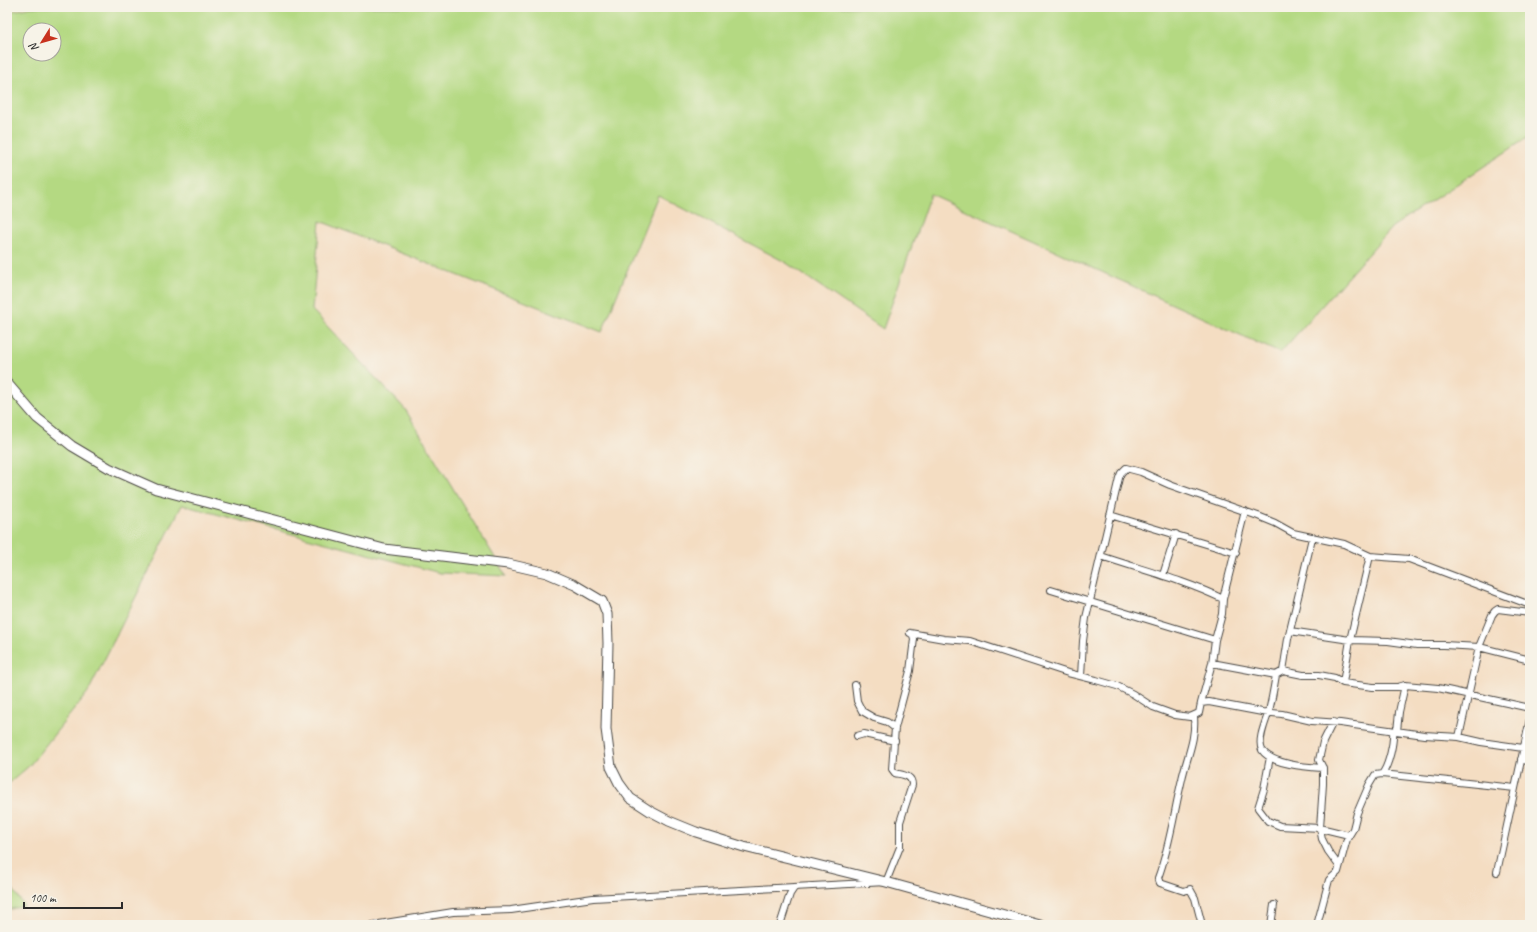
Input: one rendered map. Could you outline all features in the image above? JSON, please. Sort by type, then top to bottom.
[{"type":"main road","points":[[7,383],[37,418],[72,446],[109,468],[156,489],[237,509],[384,549],[508,564],[547,573],[575,585],[602,602],[606,614],[608,643],[606,729],[611,767],[619,783],[630,798],[669,821],[696,832],[744,847],[886,882],[1025,923],[1040,925]]},
{"type":"street","points":[[1081,676],[1084,635],[1090,601],[1121,473],[1126,468],[1245,511],[1275,523],[1294,534],[1344,544],[1370,556],[1409,559],[1530,605]]},
{"type":"street","points":[[373,925],[453,912],[511,910],[593,898],[886,882],[900,847],[900,822],[912,783],[906,775],[895,773],[893,770],[895,728],[910,672],[914,639],[913,635],[910,633],[944,639],[970,641],[1118,686],[1162,711],[1185,717],[1194,716],[1199,713],[1212,663],[1215,640],[1245,511]]},
{"type":"street","points":[[1110,515],[1236,553]]},
{"type":"street","points":[[1163,575],[1176,534]]},
{"type":"street","points":[[1283,671],[1290,631],[1312,538]]},
{"type":"street","points":[[1101,556],[1163,575],[1203,589],[1224,599]]},
{"type":"street","points":[[1343,683],[1350,640],[1370,556]]},
{"type":"street","points":[[1051,590],[1215,640]]},
{"type":"street","points":[[1459,737],[1479,647],[1495,611],[1498,609],[1530,613]]},
{"type":"street","points":[[1290,631],[1350,640],[1388,641],[1417,645],[1479,647],[1530,660]]},
{"type":"street","points":[[1212,663],[1276,675],[1283,671],[1303,675],[1319,675],[1335,678],[1343,683],[1384,688],[1405,685],[1438,688],[1530,708]]},
{"type":"street","points":[[1276,675],[1260,744],[1262,750],[1270,757],[1281,762],[1323,768]]},
{"type":"street","points":[[855,685],[857,701],[862,710],[874,718],[887,722],[895,728]]},
{"type":"street","points":[[1382,774],[1388,764],[1405,685]]},
{"type":"street","points":[[1201,703],[1209,702],[1282,714],[1312,721],[1333,722],[1424,735],[1459,737],[1481,742],[1523,748]]},
{"type":"street","points":[[1194,716],[1196,730],[1182,778],[1166,858],[1158,878],[1160,883],[1184,891],[1190,889],[1195,898],[1202,925]]},
{"type":"street","points":[[1497,872],[1530,718]]},
{"type":"street","points":[[1333,722],[1323,742],[1319,760],[1323,768],[1320,828],[1322,840],[1339,866]]},
{"type":"street","points":[[857,736],[864,734],[895,741]]},
{"type":"street","points":[[1270,757],[1264,789],[1258,808],[1268,821],[1280,826],[1320,828],[1350,835]]},
{"type":"street","points":[[1521,759],[1530,762]]},
{"type":"street","points":[[1317,925],[1329,880],[1338,872],[1347,839],[1350,835],[1369,785],[1375,775],[1382,774],[1515,788]]},
{"type":"street","points":[[780,925],[790,894],[794,888]]},
{"type":"street","points":[[1271,925],[1274,905]]},
{"type":"green space","points":[[32,7],[1530,7],[1530,136],[1392,227],[1280,353],[930,194],[883,329],[785,262],[658,195],[602,332],[320,221],[312,310],[405,409],[506,576],[440,573],[182,505],[88,692],[29,766],[7,785],[7,12]]},
{"type":"green space","points":[[7,880],[24,906],[7,910]]}]
